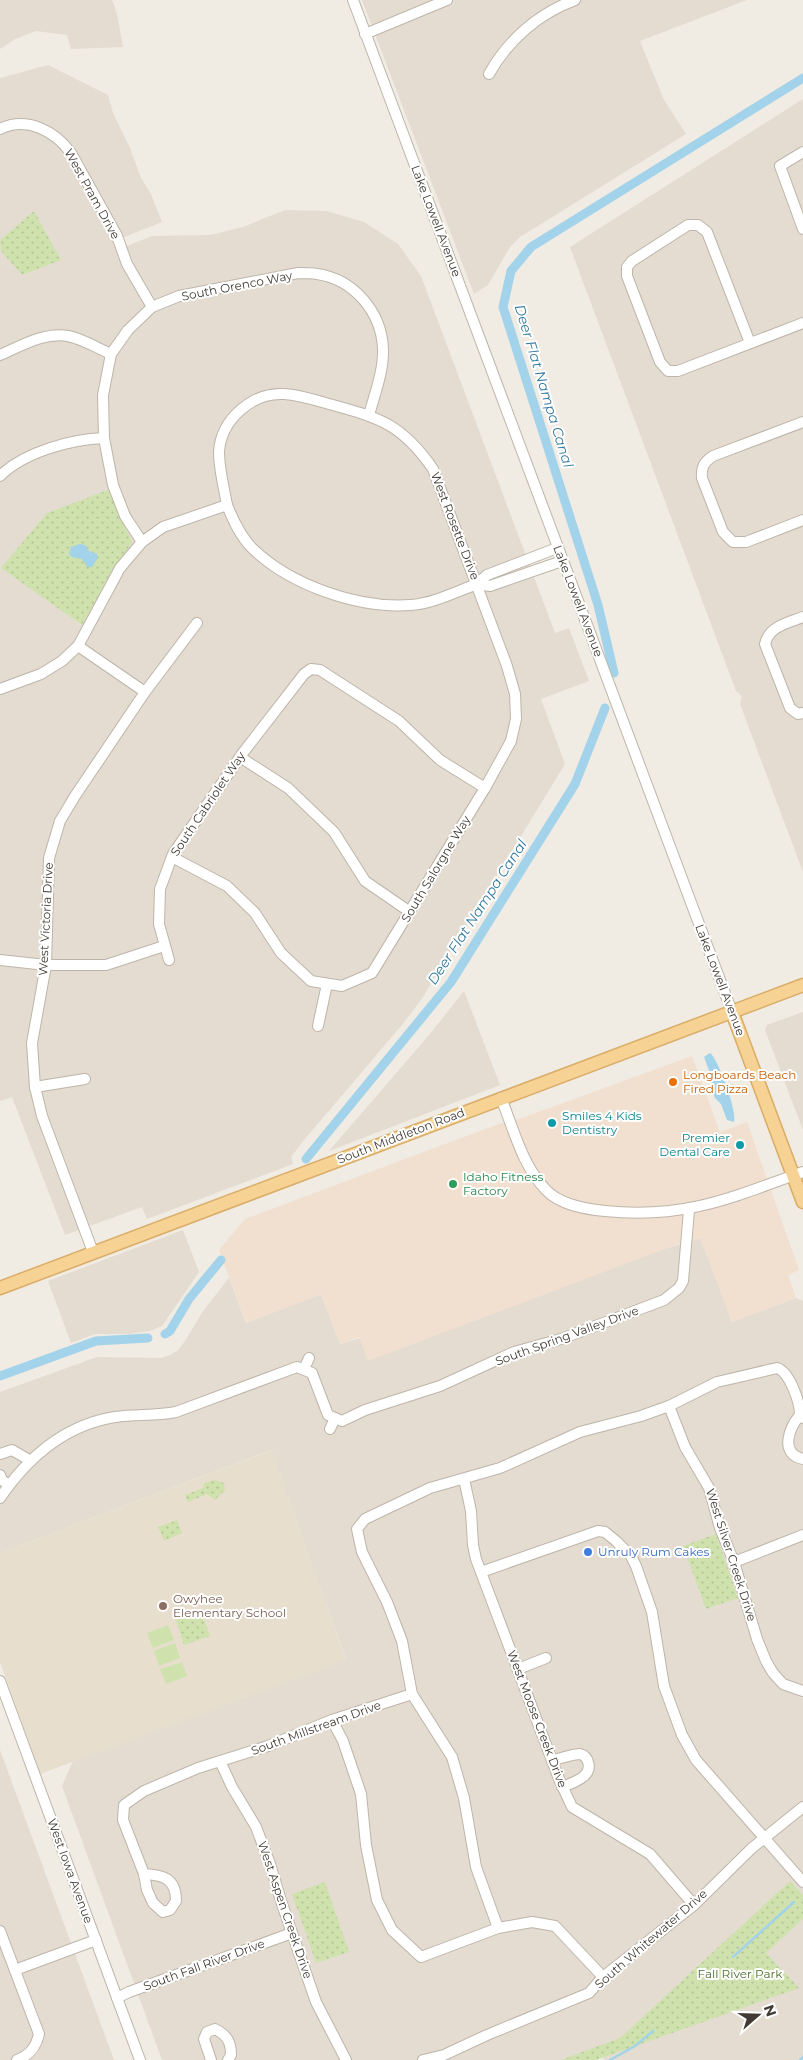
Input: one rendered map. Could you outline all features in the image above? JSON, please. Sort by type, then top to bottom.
[{"type":"main road","name":"South Middleton Road","points":[[0,1288],[803,985]]},
{"type":"main road","name":"Lake Lowell Avenue","points":[[732,1012],[798,1174],[803,1202]]},
{"type":"street","name":"Lake Lowell Avenue","points":[[353,0],[732,1012]]},
{"type":"street","points":[[365,34],[447,0]]},
{"type":"street","points":[[489,74],[498,58],[519,35],[556,7],[575,0]]},
{"type":"street","name":"West Pram Drive","points":[[0,129],[16,122],[29,123],[63,142],[71,153],[116,236],[127,264],[152,307]]},
{"type":"street","points":[[803,152],[780,166],[803,228]]},
{"type":"street","points":[[750,343],[707,232],[698,225],[688,225],[632,261],[627,268],[627,276],[660,362],[668,371],[678,371],[803,323]]},
{"type":"street","name":"South Orenco Way","points":[[142,542],[125,516],[113,484],[104,438],[103,395],[111,354],[128,330],[152,307],[180,296],[298,274],[317,274],[336,279],[353,288],[370,307],[379,326],[383,348],[380,375],[369,415]]},
{"type":"street","points":[[0,355],[39,338],[52,336],[68,336],[111,354]]},
{"type":"street","name":"West Rosette Drive","points":[[477,584],[431,602],[384,606],[331,593],[297,578],[271,563],[251,547],[236,526],[227,505],[221,475],[219,450],[225,430],[232,419],[243,407],[270,395],[299,396],[369,415],[391,424],[419,448],[433,468],[477,584],[510,675],[515,694],[516,719]]},
{"type":"street","points":[[803,422],[713,456],[703,465],[702,478],[723,532],[733,542],[746,542],[803,520]]},
{"type":"street","points":[[0,476],[6,470],[29,457],[69,442],[104,438]]},
{"type":"street","points":[[0,689],[41,674],[62,662],[78,646],[120,568],[142,542],[163,527],[227,505]]},
{"type":"street","points":[[477,584],[487,575],[557,548]]},
{"type":"street","points":[[477,584],[490,586],[562,561]]},
{"type":"street","points":[[800,714],[790,708],[765,644],[767,635],[776,628],[803,617]]},
{"type":"street","name":"West Victoria Drive","points":[[93,1252],[42,1116],[35,1087],[32,1042],[46,965],[49,858],[60,821],[75,796],[145,692],[198,623]]},
{"type":"street","points":[[78,646],[145,692]]},
{"type":"street","name":"South Cabriolet Way","points":[[169,960],[159,924],[160,889],[172,857],[240,757],[304,674],[311,669],[320,670],[398,721],[440,760],[485,788]]},
{"type":"street","name":"South Salorgne Way","points":[[327,984],[342,986],[372,973],[485,788],[511,742],[516,719]]},
{"type":"street","points":[[240,757],[288,788],[334,832],[365,881],[410,912]]},
{"type":"street","points":[[172,857],[227,886],[255,913],[281,953],[311,981],[327,984],[318,1026]]},
{"type":"street","points":[[0,960],[46,965],[106,965],[164,946]]},
{"type":"street","points":[[35,1087],[85,1078]]},
{"type":"street","points":[[501,1098],[521,1152],[532,1175],[547,1192],[568,1204],[624,1213],[659,1213],[689,1210],[725,1201],[798,1174]]},
{"type":"street","name":"South Spring Valley Drive","points":[[335,1418],[342,1421],[365,1410],[440,1386],[514,1352],[561,1339],[664,1300],[680,1288],[683,1281],[689,1210]]},
{"type":"street","points":[[304,1369],[309,1358]]},
{"type":"street","points":[[0,1498],[9,1485],[47,1444],[76,1429],[115,1417],[158,1415],[176,1412],[297,1367],[312,1373],[328,1415],[335,1418],[330,1429]]},
{"type":"street","points":[[498,1928],[476,1867],[464,1798],[452,1758],[412,1694],[402,1641],[387,1602],[362,1552],[357,1529],[365,1519],[430,1488],[500,1468],[580,1432],[641,1416],[669,1406],[717,1382],[777,1368],[785,1372],[789,1378],[801,1417],[789,1431],[790,1449],[795,1456],[803,1459]]},
{"type":"street","name":"West Silver Creek Drive","points":[[669,1406],[685,1447],[709,1488],[720,1528],[734,1562],[757,1639],[766,1660],[773,1673],[783,1684],[803,1691]]},
{"type":"street","points":[[0,1454],[12,1450],[31,1461]]},
{"type":"street","points":[[0,1475],[2,1480],[9,1485]]},
{"type":"street","name":"West Moose Creek Drive","points":[[464,1478],[471,1511],[473,1545],[481,1572],[562,1787],[572,1807],[650,1854],[694,1905]]},
{"type":"street","points":[[481,1572],[598,1531],[605,1532],[616,1541],[631,1556],[646,1593],[656,1633],[664,1686],[682,1735],[696,1760],[803,1882]]},
{"type":"street","points":[[734,1562],[803,1535]]},
{"type":"street","points":[[518,1669],[546,1658]]},
{"type":"street","name":"West Iowa Avenue","points":[[1,1684],[140,2060]]},
{"type":"street","name":"South Millstream Drive","points":[[144,1874],[123,1820],[124,1805],[144,1791],[198,1768],[268,1746],[332,1720],[412,1694]]},
{"type":"street","points":[[332,1720],[343,1741],[361,1794],[366,1845],[375,1891],[392,1930],[421,1957],[498,1928],[532,1922],[556,1926],[604,1977]]},
{"type":"street","points":[[552,1760],[579,1754],[584,1756],[588,1762],[589,1769],[585,1776],[562,1787]]},
{"type":"street","name":"West Aspen Creek Drive","points":[[220,1762],[232,1787],[256,1827],[316,2002],[346,2060]]},
{"type":"street","name":"South Whitewater Drive","points":[[423,2060],[444,2055],[589,1993],[604,1977],[694,1905],[764,1838],[803,1807]]},
{"type":"street","points":[[0,1931],[39,2034],[37,2044],[27,2056],[17,2060]]},
{"type":"street","name":"South Fall River Drive","points":[[117,1998],[292,1933]]},
{"type":"street","points":[[15,1970],[96,1940]]},
{"type":"street","points":[[211,2060],[204,2039],[207,2032],[216,2029],[224,2033],[228,2040],[232,2055],[228,2060]]},
{"type":"shaded area","points":[[0,0],[112,0],[117,14],[123,47],[71,49],[67,35],[36,31],[15,39],[0,49]]},
{"type":"shaded area","points":[[362,0],[747,0],[640,41],[664,100],[686,134],[520,237],[510,247],[488,285],[474,294]]},
{"type":"shaded area","points":[[48,65],[108,95],[113,113],[162,222],[114,241],[127,246],[152,236],[210,235],[243,227],[285,210],[326,211],[364,222],[398,244],[421,276],[555,633],[569,628],[589,681],[541,699],[565,764],[421,1000],[304,1140],[291,1157],[293,1164],[147,1219],[142,1207],[65,1235],[12,1097],[0,1101],[0,78]]},
{"type":"shaded area","points":[[803,99],[803,872],[740,704],[742,697],[736,691],[570,247]]},
{"type":"shaded area","points":[[464,991],[500,1085],[329,1151],[430,1034]]},
{"type":"shaded area","points":[[803,1012],[803,1130],[765,1030],[767,1025]]},
{"type":"shaded area","points":[[692,1056],[720,1132],[747,1122],[799,1270],[788,1275],[796,1298],[732,1322],[700,1238],[678,1244],[368,1361],[359,1337],[340,1344],[321,1294],[246,1323],[219,1250],[245,1219],[499,1124],[522,1118]]},
{"type":"shaded area","points":[[183,1230],[199,1272],[162,1326],[150,1331],[128,1334],[95,1334],[71,1343],[48,1281]]},
{"type":"shaded area","points":[[701,1238],[732,1322],[796,1298],[803,1301],[803,2060],[604,2060],[603,2057],[596,2060],[162,2060],[62,1786],[73,1761],[346,1659],[271,1450],[0,1553],[0,1392],[97,1357],[161,1358],[170,1355],[178,1350],[185,1341],[203,1311],[229,1278],[246,1323],[321,1294],[340,1344]]},
{"type":"shaded area","name":"Owyhee Elementary School","points":[[272,1450],[346,1660],[40,1774],[0,1662],[0,1553]]},
{"type":"shaded area","points":[[0,1750],[114,2060],[0,2060]]},
{"type":"green space","points":[[34,211],[61,260],[22,275],[1,251],[0,240]]},
{"type":"green space","points":[[108,490],[132,542],[82,625],[1,568],[47,513]]},
{"type":"green space","points":[[214,1480],[224,1483],[225,1490],[215,1500],[207,1494],[188,1502],[185,1495],[203,1488],[204,1483]]},
{"type":"green space","points":[[177,1520],[182,1533],[164,1541],[158,1527]]},
{"type":"green space","points":[[716,1534],[738,1598],[706,1609],[683,1546]]},
{"type":"green space","points":[[201,1611],[210,1636],[184,1645],[176,1620]]},
{"type":"green space","points":[[168,1625],[174,1640],[153,1648],[147,1633]]},
{"type":"green space","points":[[175,1643],[180,1658],[159,1666],[154,1651]]},
{"type":"green space","points":[[182,1662],[187,1676],[166,1684],[160,1669]]},
{"type":"green space","name":"Fall River Park","points":[[790,1881],[803,1895],[803,1919],[766,1953],[799,1988],[596,2060],[561,2060],[620,2038]]},
{"type":"green space","points":[[325,1882],[349,1952],[316,1963],[292,1894]]},
{"type":"water","points":[[80,544],[85,545],[89,551],[97,554],[97,559],[92,567],[87,567],[82,559],[72,557],[69,554],[71,547]]},
{"type":"water","points":[[710,1053],[718,1065],[726,1086],[733,1108],[734,1122],[727,1120],[721,1104],[715,1098],[711,1088],[710,1073],[704,1057]]},
{"type":"waterway","name":"Deer Flat Nampa Canal","points":[[614,673],[598,605],[503,307],[511,271],[531,247],[803,78]]},
{"type":"waterway","name":"Deer Flat Nampa Canal","points":[[306,1159],[451,982],[575,784],[605,708]]},
{"type":"waterway","points":[[165,1334],[170,1331],[189,1299],[221,1260]]},
{"type":"waterway","points":[[0,1376],[96,1341],[148,1338]]},
{"type":"waterway","points":[[733,1957],[794,1902]]},
{"type":"waterway","points":[[610,2060],[635,2046],[653,2031]]},
{"type":"waterway","points":[[800,2060],[803,2057]]},
{"type":"place","name":"Longboards Beach Fired Pizza","points":[[673,1082]]},
{"type":"place","name":"Smiles 4 Kids Dentistry","points":[[552,1123]]},
{"type":"place","name":"Premier Dental Care","points":[[740,1145]]},
{"type":"place","name":"Idaho Fitness Factory","points":[[453,1184]]},
{"type":"place","name":"Unruly Rum Cakes","points":[[588,1552]]},
{"type":"place","name":"Owyhee Elementary School","points":[[163,1606]]}]
